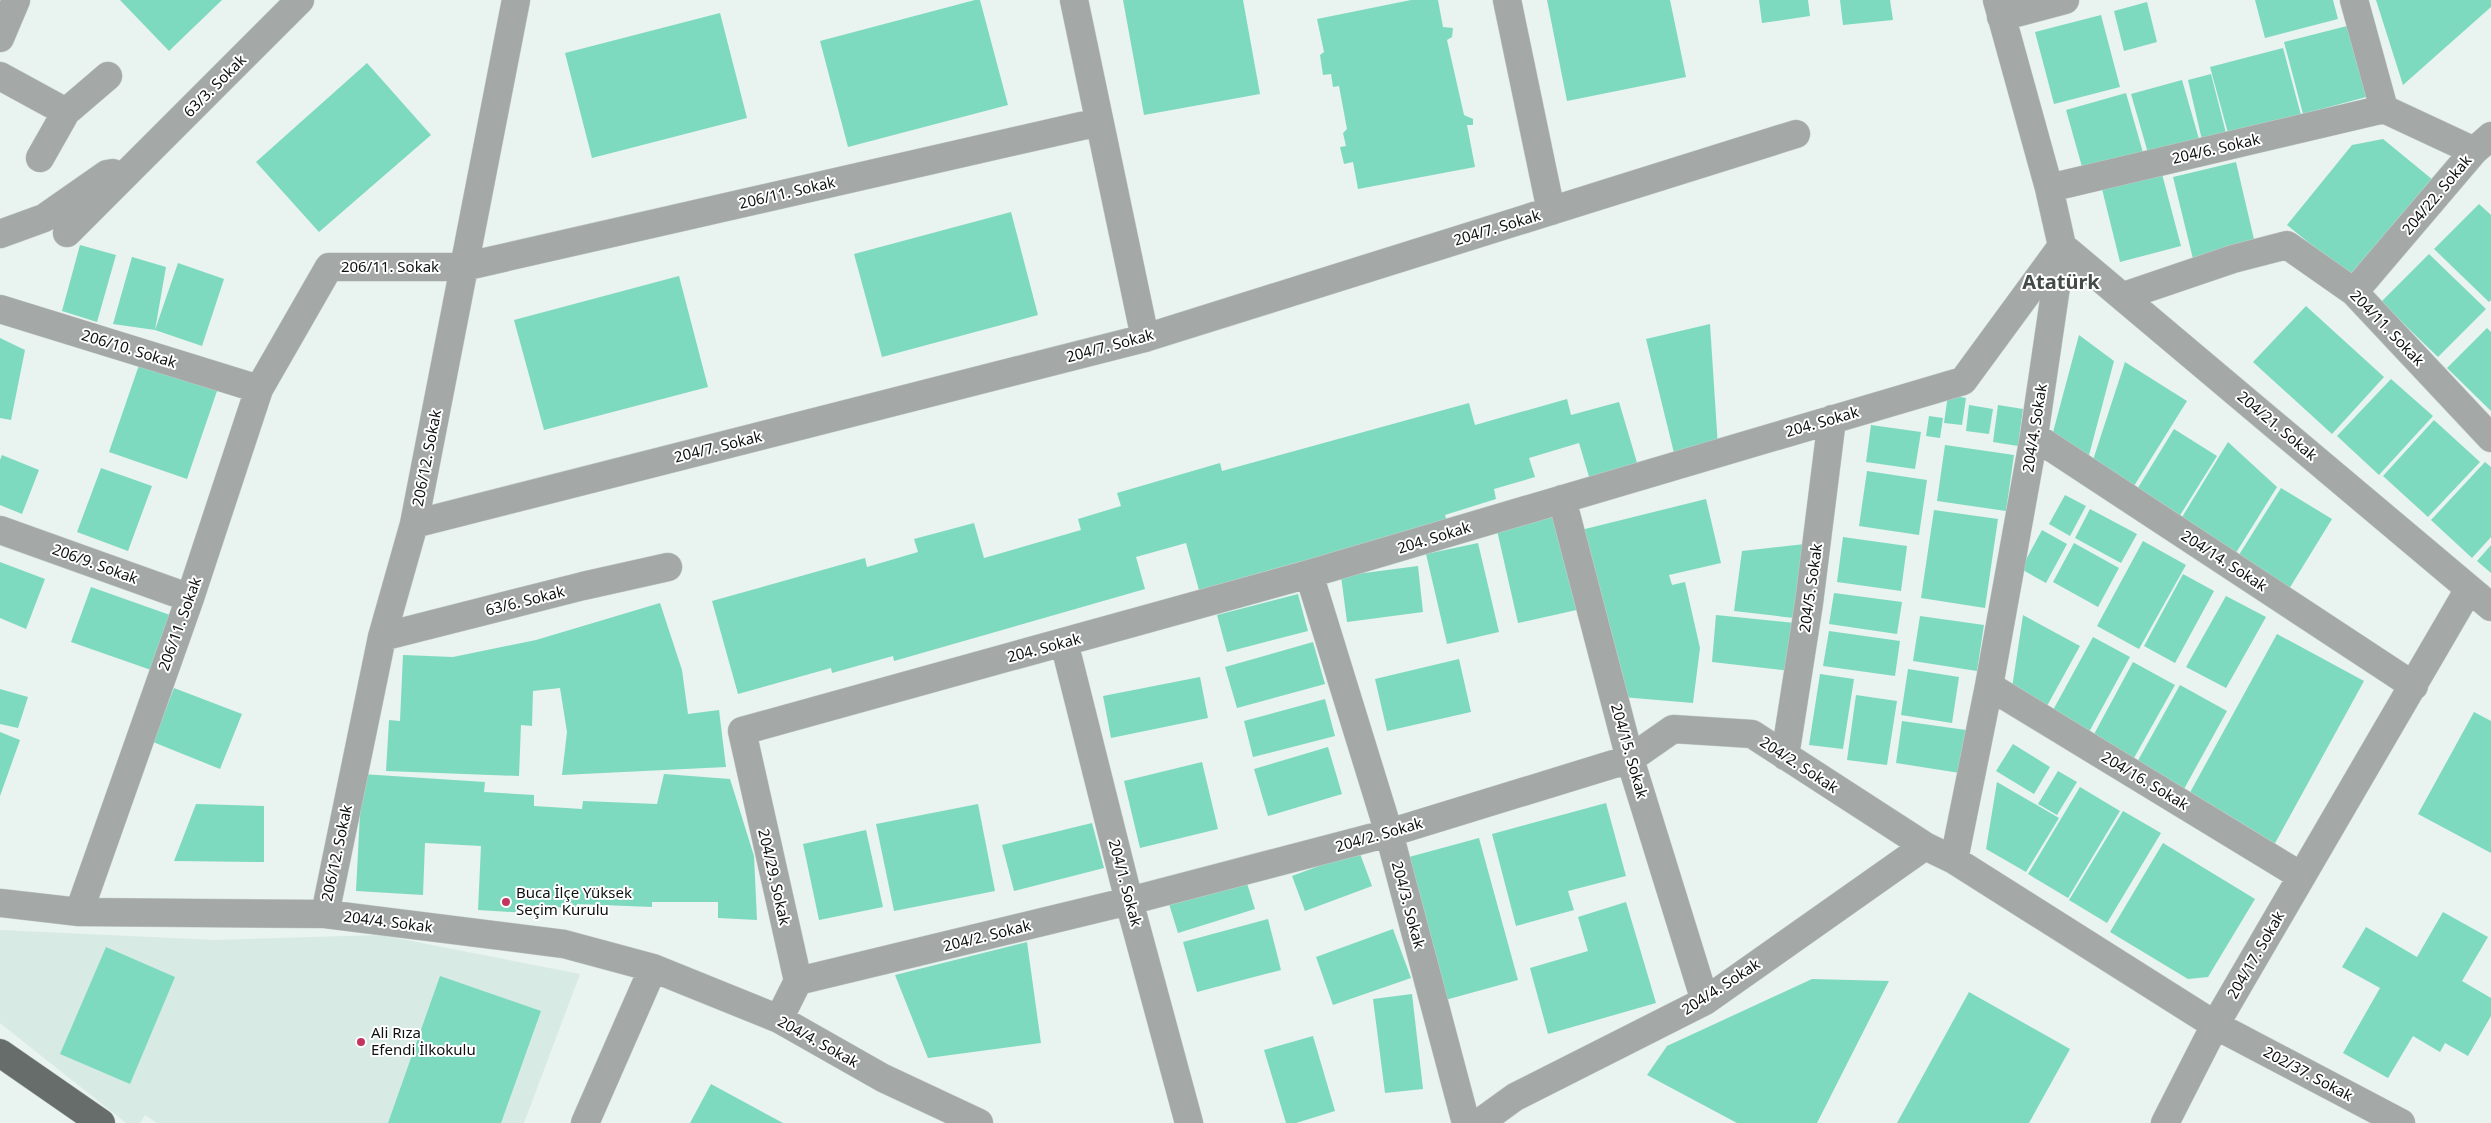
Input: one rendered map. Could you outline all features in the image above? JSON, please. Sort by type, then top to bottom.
[{"type":"main road","points":[[0,1053],[100,1123]]},
{"type":"street","points":[[0,38],[16,0]]},
{"type":"street","name":"63/3. Sokak","points":[[67,233],[300,0]]},
{"type":"street","name":"206/12. Sokak","points":[[325,914],[382,637],[414,524],[516,0]]},
{"type":"street","points":[[1074,0],[1145,338]]},
{"type":"street","points":[[1507,0],[1551,211]]},
{"type":"street","points":[[1999,8],[2065,0]]},
{"type":"street","points":[[2354,0],[2384,109]]},
{"type":"street","name":"204/4. Sokak","points":[[1954,860],[1989,686],[2034,436],[2062,246],[2049,188],[1999,8]]},
{"type":"street","points":[[0,76],[66,112]]},
{"type":"street","points":[[40,158],[66,112],[108,76]]},
{"type":"street","name":"204/22. Sokak","points":[[2354,292],[2483,144],[2384,109]]},
{"type":"street","name":"204/6. Sokak","points":[[2049,188],[2384,109]]},
{"type":"street","name":"206/11. Sokak","points":[[79,912],[190,598],[259,389],[328,267],[463,267],[1099,122]]},
{"type":"street","name":"204/7. Sokak","points":[[414,524],[1145,338],[1796,134]]},
{"type":"street","points":[[0,234],[44,218],[107,174],[130,172]]},
{"type":"street","name":"204/11. Sokak","points":[[2124,296],[2233,259],[2287,245],[2354,292],[2491,438]]},
{"type":"street","name":"204/21. Sokak","points":[[2062,246],[2124,296],[2491,607]]},
{"type":"street","name":"204. Sokak","points":[[742,731],[1310,574],[1963,381],[2062,246]]},
{"type":"street","name":"206/10. Sokak","points":[[0,309],[259,389]]},
{"type":"street","name":"204/5. Sokak","points":[[1784,756],[1809,603],[1832,419]]},
{"type":"street","name":"204/14. Sokak","points":[[2034,436],[2414,686]]},
{"type":"street","name":"204/15. Sokak","points":[[1562,499],[1630,759],[1704,1001]]},
{"type":"street","name":"206/9. Sokak","points":[[0,530],[190,598]]},
{"type":"street","name":"63/6. Sokak","points":[[382,637],[582,586],[668,567]]},
{"type":"street","name":"204/3. Sokak","points":[[1310,574],[1389,833],[1466,1123]]},
{"type":"street","name":"204/17. Sokak","points":[[2165,1123],[2215,1025],[2469,589]]},
{"type":"street","name":"204/1. Sokak","points":[[1064,642],[1189,1123]]},
{"type":"street","name":"204/16. Sokak","points":[[1989,686],[2301,876]]},
{"type":"street","name":"204/2. Sokak","points":[[798,981],[1130,901],[1389,833],[1630,759],[1673,729],[1752,734],[1925,846]]},
{"type":"street","name":"204/29. Sokak","points":[[742,731],[798,981]]},
{"type":"street","points":[[1925,846],[1954,860],[2215,1025]]},
{"type":"street","name":"204/4. Sokak","points":[[1479,1123],[1515,1097],[1704,1001],[1925,846]]},
{"type":"street","name":"204/4. Sokak","points":[[0,903],[79,912],[325,914],[564,944],[653,968],[779,1019],[882,1078],[979,1123]]},
{"type":"street","points":[[585,1123],[653,968]]},
{"type":"street","points":[[779,1019],[798,981]]},
{"type":"street","name":"202/37. Sokak","points":[[2215,1025],[2401,1123]]},
{"type":"shaded area","name":"Ali Rıza Efendi İlkokulu","points":[[0,930],[214,940],[381,935],[580,974],[524,1123],[157,1123],[145,1115],[140,1123],[126,1123],[0,1023]]},
{"type":"building","points":[[120,0],[222,0],[169,51]]},
{"type":"building","points":[[980,0],[1008,105],[848,147],[820,41]]},
{"type":"building","points":[[1123,0],[1243,0],[1260,94],[1144,115]]},
{"type":"building","points":[[1411,0],[1438,0],[1443,27],[1453,28],[1452,37],[1447,40],[1464,115],[1473,119],[1473,125],[1467,125],[1475,167],[1358,189],[1353,162],[1344,164],[1340,147],[1346,146],[1343,133],[1347,129],[1339,86],[1333,87],[1331,74],[1323,75],[1320,55],[1324,52],[1317,19]]},
{"type":"building","points":[[1547,0],[1670,0],[1686,77],[1567,101]]},
{"type":"building","points":[[1759,0],[1808,0],[1810,16],[1762,23]]},
{"type":"building","points":[[1840,0],[1890,0],[1893,20],[1843,25]]},
{"type":"building","points":[[2255,0],[2333,0],[2338,19],[2265,38]]},
{"type":"building","points":[[2376,0],[2491,0],[2491,7],[2403,85]]},
{"type":"building","points":[[2147,2],[2157,42],[2124,51],[2114,11]]},
{"type":"building","points":[[720,13],[747,118],[592,158],[565,53]]},
{"type":"building","points":[[2101,15],[2120,87],[2054,104],[2035,32]]},
{"type":"building","points":[[2351,25],[2370,96],[2303,114],[2284,42]]},
{"type":"building","points":[[2283,48],[2301,115],[2228,133],[2210,67]]},
{"type":"building","points":[[367,63],[431,135],[319,232],[256,162]]},
{"type":"building","points":[[2211,74],[2226,133],[2202,140],[2188,80]]},
{"type":"building","points":[[2182,80],[2199,139],[2148,153],[2131,94]]},
{"type":"building","points":[[2126,93],[2144,156],[2084,174],[2066,110]]},
{"type":"building","points":[[2383,139],[2433,180],[2352,278],[2287,225],[2352,145]]},
{"type":"building","points":[[2236,162],[2256,248],[2194,263],[2173,177]]},
{"type":"building","points":[[2162,174],[2181,246],[2120,262],[2102,189]]},
{"type":"building","points":[[2479,204],[2491,215],[2491,300],[2489,302],[2434,249]]},
{"type":"building","points":[[1011,212],[1038,315],[882,357],[854,254]]},
{"type":"building","points":[[80,245],[116,255],[97,322],[62,311]]},
{"type":"building","points":[[2429,254],[2486,309],[2438,357],[2381,302]]},
{"type":"building","points":[[132,257],[166,267],[155,330],[113,324]]},
{"type":"building","points":[[178,263],[224,279],[202,346],[155,330]]},
{"type":"building","points":[[679,276],[708,387],[544,430],[514,320]]},
{"type":"building","points":[[2306,306],[2384,377],[2332,434],[2253,362]]},
{"type":"building","points":[[1710,324],[1718,447],[1674,453],[1646,339]]},
{"type":"building","points":[[2487,328],[2491,332],[2491,411],[2447,368]]},
{"type":"building","points":[[2079,335],[2114,361],[2088,459],[2052,436]]},
{"type":"building","points":[[0,338],[25,350],[11,420],[0,418]]},
{"type":"building","points":[[2125,362],[2187,401],[2134,486],[2093,460]]},
{"type":"building","points":[[139,365],[217,391],[187,479],[109,452]]},
{"type":"building","points":[[2391,379],[2433,416],[2379,475],[2337,436]]},
{"type":"building","points":[[1948,395],[1966,398],[1962,425],[1944,423]]},
{"type":"building","points":[[1567,399],[1571,415],[1619,402],[1638,466],[1590,480],[1579,443],[1529,458],[1535,477],[1494,489],[1496,499],[1445,515],[1448,526],[1300,567],[1299,562],[1199,590],[1186,543],[1136,557],[1145,589],[894,661],[893,656],[832,673],[831,668],[738,694],[712,601],[865,558],[867,567],[918,552],[914,539],[974,523],[984,558],[1081,530],[1078,519],[1121,506],[1117,493],[1220,463],[1222,471],[1469,403],[1475,425]]},
{"type":"building","points":[[1969,405],[1993,409],[1989,434],[1966,431]]},
{"type":"building","points":[[1998,405],[2023,409],[2018,446],[1993,442]]},
{"type":"building","points":[[1929,416],[1943,418],[1940,438],[1926,436]]},
{"type":"building","points":[[2434,420],[2480,462],[2428,517],[2383,476]]},
{"type":"building","points":[[1871,425],[1921,432],[1915,469],[1866,462]]},
{"type":"building","points":[[2174,429],[2217,456],[2179,517],[2136,491]]},
{"type":"building","points":[[2228,442],[2277,487],[2234,556],[2179,522]]},
{"type":"building","points":[[1945,445],[2014,455],[2006,511],[1937,501]]},
{"type":"building","points":[[2,455],[39,470],[22,514],[0,505],[0,460]]},
{"type":"building","points":[[2485,462],[2491,467],[2491,537],[2472,558],[2431,520]]},
{"type":"building","points":[[101,468],[152,486],[128,551],[77,532]]},
{"type":"building","points":[[1867,471],[1927,480],[1919,535],[1859,526]]},
{"type":"building","points":[[2281,488],[2332,519],[2289,589],[2237,558]]},
{"type":"building","points":[[2065,495],[2086,506],[2070,536],[2049,524]]},
{"type":"building","points":[[1706,499],[1721,563],[1669,575],[1672,585],[1685,582],[1700,648],[1693,703],[1622,697],[1581,530]]},
{"type":"building","points":[[2090,509],[2137,534],[2121,563],[2075,538]]},
{"type":"building","points":[[1934,510],[1998,519],[1985,608],[1921,598]]},
{"type":"building","points":[[1560,512],[1581,609],[1518,623],[1496,526]]},
{"type":"building","points":[[2042,530],[2067,544],[2046,583],[2021,569]]},
{"type":"building","points":[[1843,537],[1907,546],[1901,591],[1837,582]]},
{"type":"building","points":[[2143,541],[2186,565],[2139,649],[2097,626]]},
{"type":"building","points":[[1478,543],[1499,632],[1447,644],[1426,554]]},
{"type":"building","points":[[2074,543],[2119,568],[2098,607],[2053,582]]},
{"type":"building","points":[[1805,544],[1794,618],[1734,611],[1742,551]]},
{"type":"building","points":[[2491,545],[2491,573],[2477,561]]},
{"type":"building","points":[[0,562],[45,579],[26,629],[0,618]]},
{"type":"building","points":[[1418,566],[1423,612],[1347,622],[1341,576]]},
{"type":"building","points":[[2183,574],[2214,591],[2175,663],[2144,646]]},
{"type":"building","points":[[91,587],[170,615],[151,670],[71,642]]},
{"type":"building","points":[[1834,593],[1902,602],[1897,634],[1829,624]]},
{"type":"building","points":[[1298,594],[1308,631],[1227,652],[1217,615]]},
{"type":"building","points":[[2226,596],[2266,617],[2226,688],[2186,667]]},
{"type":"building","points":[[660,603],[682,670],[688,714],[719,710],[726,767],[562,775],[567,732],[560,688],[533,691],[532,726],[521,725],[519,776],[386,771],[389,720],[400,721],[403,655],[453,657],[536,640]]},
{"type":"building","points":[[1716,615],[1795,623],[1790,671],[1712,662]]},
{"type":"building","points":[[2023,615],[2080,646],[2047,706],[2012,688]]},
{"type":"building","points":[[1920,616],[1984,625],[1977,671],[1913,661]]},
{"type":"building","points":[[1829,631],[1900,641],[1895,676],[1823,666]]},
{"type":"building","points":[[2277,634],[2364,681],[2274,845],[2187,798]]},
{"type":"building","points":[[2093,637],[2130,657],[2089,732],[2052,712]]},
{"type":"building","points":[[1313,642],[1325,684],[1237,708],[1225,667]]},
{"type":"building","points":[[1459,659],[1471,712],[1387,731],[1375,679]]},
{"type":"building","points":[[2133,662],[2175,685],[2134,758],[2093,736]]},
{"type":"building","points":[[1908,669],[1959,677],[1952,723],[1901,715]]},
{"type":"building","points":[[1820,674],[1854,679],[1843,749],[1809,745]]},
{"type":"building","points":[[1200,677],[1208,718],[1111,738],[1103,696]]},
{"type":"building","points":[[2180,685],[2227,711],[2184,789],[2136,764]]},
{"type":"building","points":[[174,688],[242,714],[220,769],[153,742]]},
{"type":"building","points":[[0,689],[28,697],[18,728],[0,724]]},
{"type":"building","points":[[1856,695],[1897,701],[1887,765],[1847,760]]},
{"type":"building","points":[[1325,699],[1335,736],[1253,757],[1244,721]]},
{"type":"building","points":[[2474,712],[2491,721],[2491,853],[2418,814]]},
{"type":"building","points":[[1902,721],[1966,730],[1960,773],[1896,763]]},
{"type":"building","points":[[0,732],[20,740],[0,796]]},
{"type":"building","points":[[2013,744],[2050,767],[2034,794],[1996,771]]},
{"type":"building","points":[[1328,747],[1342,794],[1268,816],[1254,769]]},
{"type":"building","points":[[1202,762],[1218,829],[1140,848],[1124,781]]},
{"type":"building","points":[[2058,771],[2077,782],[2057,815],[2038,804]]},
{"type":"building","points":[[362,774],[485,782],[484,792],[534,795],[534,806],[582,809],[583,801],[657,804],[664,774],[730,779],[754,856],[757,920],[718,918],[718,902],[652,902],[652,907],[577,904],[577,908],[528,906],[528,913],[478,910],[481,846],[425,843],[423,895],[356,891]]},
{"type":"building","points":[[1997,782],[2059,818],[2026,872],[1986,849]]},
{"type":"building","points":[[2080,787],[2120,811],[2068,898],[2028,874]]},
{"type":"building","points":[[1606,803],[1626,876],[1568,891],[1574,910],[1516,926],[1492,834]]},
{"type":"building","points":[[196,804],[264,806],[264,862],[174,861]]},
{"type":"building","points":[[978,804],[995,891],[894,911],[876,824]]},
{"type":"building","points":[[2123,811],[2161,833],[2107,923],[2069,900]]},
{"type":"building","points":[[1092,823],[1104,868],[1014,891],[1002,845]]},
{"type":"building","points":[[866,830],[883,907],[819,920],[803,844]]},
{"type":"building","points":[[1479,838],[1518,980],[1438,1002],[1398,860]]},
{"type":"building","points":[[2163,843],[2255,899],[2208,977],[2188,979],[2110,932]]},
{"type":"building","points":[[1359,851],[1372,886],[1305,911],[1292,876]]},
{"type":"building","points":[[1246,880],[1255,909],[1178,933],[1169,904]]},
{"type":"building","points":[[1626,902],[1656,1003],[1548,1034],[1530,968],[1588,951],[1578,917]]},
{"type":"building","points":[[2443,912],[2488,937],[2462,981],[2491,998],[2491,1016],[2468,1056],[2445,1043],[2440,1052],[2413,1036],[2388,1078],[2343,1053],[2380,988],[2342,967],[2366,927],[2417,957]]},
{"type":"building","points":[[1268,919],[1281,970],[1197,992],[1183,942]]},
{"type":"building","points":[[1393,929],[1411,978],[1333,1005],[1316,957]]},
{"type":"building","points":[[1027,942],[1041,1043],[928,1058],[895,975]]},
{"type":"building","points":[[106,947],[175,977],[130,1084],[60,1054]]},
{"type":"building","points":[[440,976],[541,1011],[501,1123],[388,1123]]},
{"type":"building","points":[[1812,979],[1889,981],[1817,1123],[1737,1123],[1647,1075],[1667,1046]]},
{"type":"building","points":[[1969,992],[2070,1049],[2029,1123],[1897,1123]]},
{"type":"building","points":[[1412,994],[1423,1089],[1385,1093],[1373,999]]},
{"type":"building","points":[[1313,1036],[1335,1111],[1296,1123],[1286,1123],[1264,1050]]},
{"type":"building","points":[[711,1084],[783,1123],[690,1123]]},
{"type":"place","name":"Buca İlçe Yüksek Seçim Kurulu","points":[[506,902]]},
{"type":"place","name":"Ali Rıza Efendi İlkokulu","points":[[361,1042]]},
{"type":"district","name":"Atatürk","points":[[2061,282]]}]
